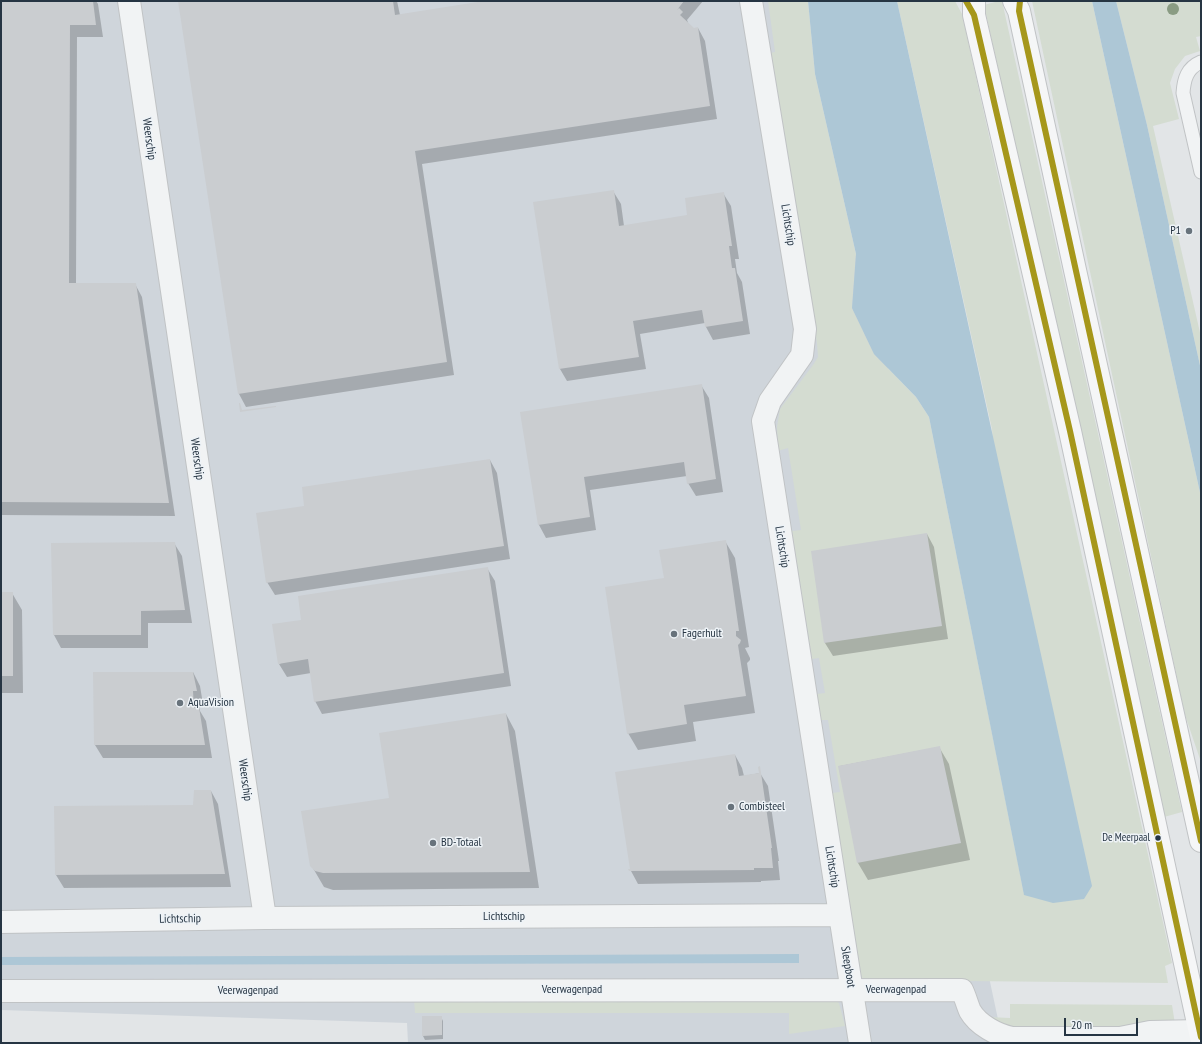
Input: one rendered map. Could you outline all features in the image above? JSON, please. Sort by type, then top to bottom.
[{"type":"main road","points":[[1018,4],[1201,841]]},
{"type":"main road","points":[[972,6],[1070,431],[1201,1033]]},
{"type":"street","name":"Weerschip","points":[[129,1],[265,918]]},
{"type":"street","name":"Lichtschip","points":[[1,922],[265,918],[840,915],[762,421],[770,401],[802,355],[805,329],[751,1]]},
{"type":"street","name":"Sleepboot","points":[[840,915],[860,1043]]},
{"type":"street","name":"Veerwagenpad","points":[[1,991],[962,990],[970,1012],[974,1016],[985,1026],[1003,1036],[1012,1038],[1128,1041],[1150,1032],[1201,1033]]},
{"type":"lane","points":[[1201,62],[1195,64],[1188,71],[1184,81],[1184,93],[1201,172]]},
{"type":"shaded area","points":[[1,1],[783,1],[962,627],[940,746],[1003,1043],[408,1043],[407,1023],[1,1010]]},
{"type":"shaded area","points":[[768,1],[808,1],[815,74],[856,254],[852,308],[874,354],[916,397],[929,417],[1024,894],[992,429],[897,1],[955,1],[962,14],[1172,963],[1165,966],[1168,983],[862,980],[832,793],[840,792],[828,720],[821,720],[816,694],[825,693],[819,658],[812,659],[792,531],[801,530],[788,448],[778,451],[777,427],[780,409],[818,357],[770,53],[775,52]]},
{"type":"shaded area","points":[[1002,1],[1182,812],[1164,817],[984,5]]},
{"type":"shaded area","points":[[1032,1],[1092,1],[1201,497],[1201,762],[1185,715]]},
{"type":"shaded area","points":[[1116,1],[1201,1],[1201,36],[1196,37],[1200,51],[1185,56],[1175,69],[1170,83],[1179,119],[1153,126],[1201,337],[1201,370],[1147,125]]},
{"type":"shaded area","points":[[833,998],[839,1003],[845,1026],[789,1034],[789,1013],[415,1013],[414,999]]},
{"type":"shaded area","points":[[1010,1004],[1172,1005],[1175,1024],[1086,1031],[1004,1028],[988,1017],[1010,1018]]},
{"type":"water","points":[[808,1],[897,1],[1092,886],[1084,899],[1053,903],[1024,895],[929,417],[916,397],[874,354],[852,308],[856,254],[815,74]]},
{"type":"water","points":[[1092,1],[1116,1],[1147,125],[1201,370],[1201,497]]},
{"type":"water","points":[[799,954],[799,963],[1,965],[1,957]]},
{"type":"building","points":[[1,1],[93,1],[96,25],[70,25],[69,283],[136,283],[169,503],[1,502]]},
{"type":"building","points":[[178,1],[393,1],[395,15],[484,1],[684,1],[677,10],[679,8],[683,12],[680,15],[694,28],[698,27],[710,106],[415,151],[447,362],[238,394]]},
{"type":"building","points":[[614,190],[619,226],[687,215],[685,198],[724,192],[732,246],[729,246],[732,268],[735,268],[743,321],[705,327],[702,310],[633,321],[639,357],[559,369],[533,202]]},
{"type":"building","points":[[702,384],[716,479],[687,484],[684,462],[584,477],[590,517],[538,525],[520,412]]},
{"type":"building","points":[[239,403],[242,410],[276,407],[240,412]]},
{"type":"building","points":[[490,459],[504,546],[266,583],[256,513],[304,506],[302,487]]},
{"type":"building","points":[[927,533],[942,626],[824,643],[811,551]]},
{"type":"building","points":[[726,540],[739,631],[736,631],[736,636],[741,640],[738,645],[746,696],[684,705],[687,724],[627,734],[605,587],[664,578],[659,550]]},
{"type":"building","points":[[175,542],[185,610],[141,611],[141,635],[53,635],[51,543]]},
{"type":"building","points":[[488,567],[504,673],[314,702],[308,659],[278,664],[272,624],[301,620],[298,596]]},
{"type":"building","points":[[1,592],[13,592],[13,676],[1,676]]},
{"type":"building","points":[[93,672],[193,672],[197,691],[193,691],[194,708],[199,707],[205,745],[94,745]]},
{"type":"building","points":[[506,713],[530,872],[323,873],[315,871],[310,866],[301,811],[389,798],[379,733]]},
{"type":"building","points":[[940,746],[961,843],[857,863],[838,766]]},
{"type":"building","points":[[735,754],[739,776],[759,773],[758,767],[760,766],[772,848],[773,868],[754,868],[754,870],[629,871],[628,869],[630,869],[615,772]]},
{"type":"building","points":[[194,790],[211,790],[225,874],[55,875],[54,806],[193,805]]},
{"type":"building","points":[[422,1016],[442,1016],[442,1035],[422,1036]]},
{"type":"transit line","points":[[966,1],[974,15],[1070,431],[1201,1037]]},
{"type":"transit line","points":[[1020,1],[1019,11],[1201,841]]},
{"type":"place","name":"P1","points":[[1189,231]]},
{"type":"place","name":"Fagerhult","points":[[674,634]]},
{"type":"place","name":"AquaVision","points":[[180,703]]},
{"type":"place","name":"Combisteel","points":[[731,807]]},
{"type":"place","name":"De Meerpaal","points":[[1158,838]]},
{"type":"place","name":"BD-Totaal","points":[[433,843]]}]
